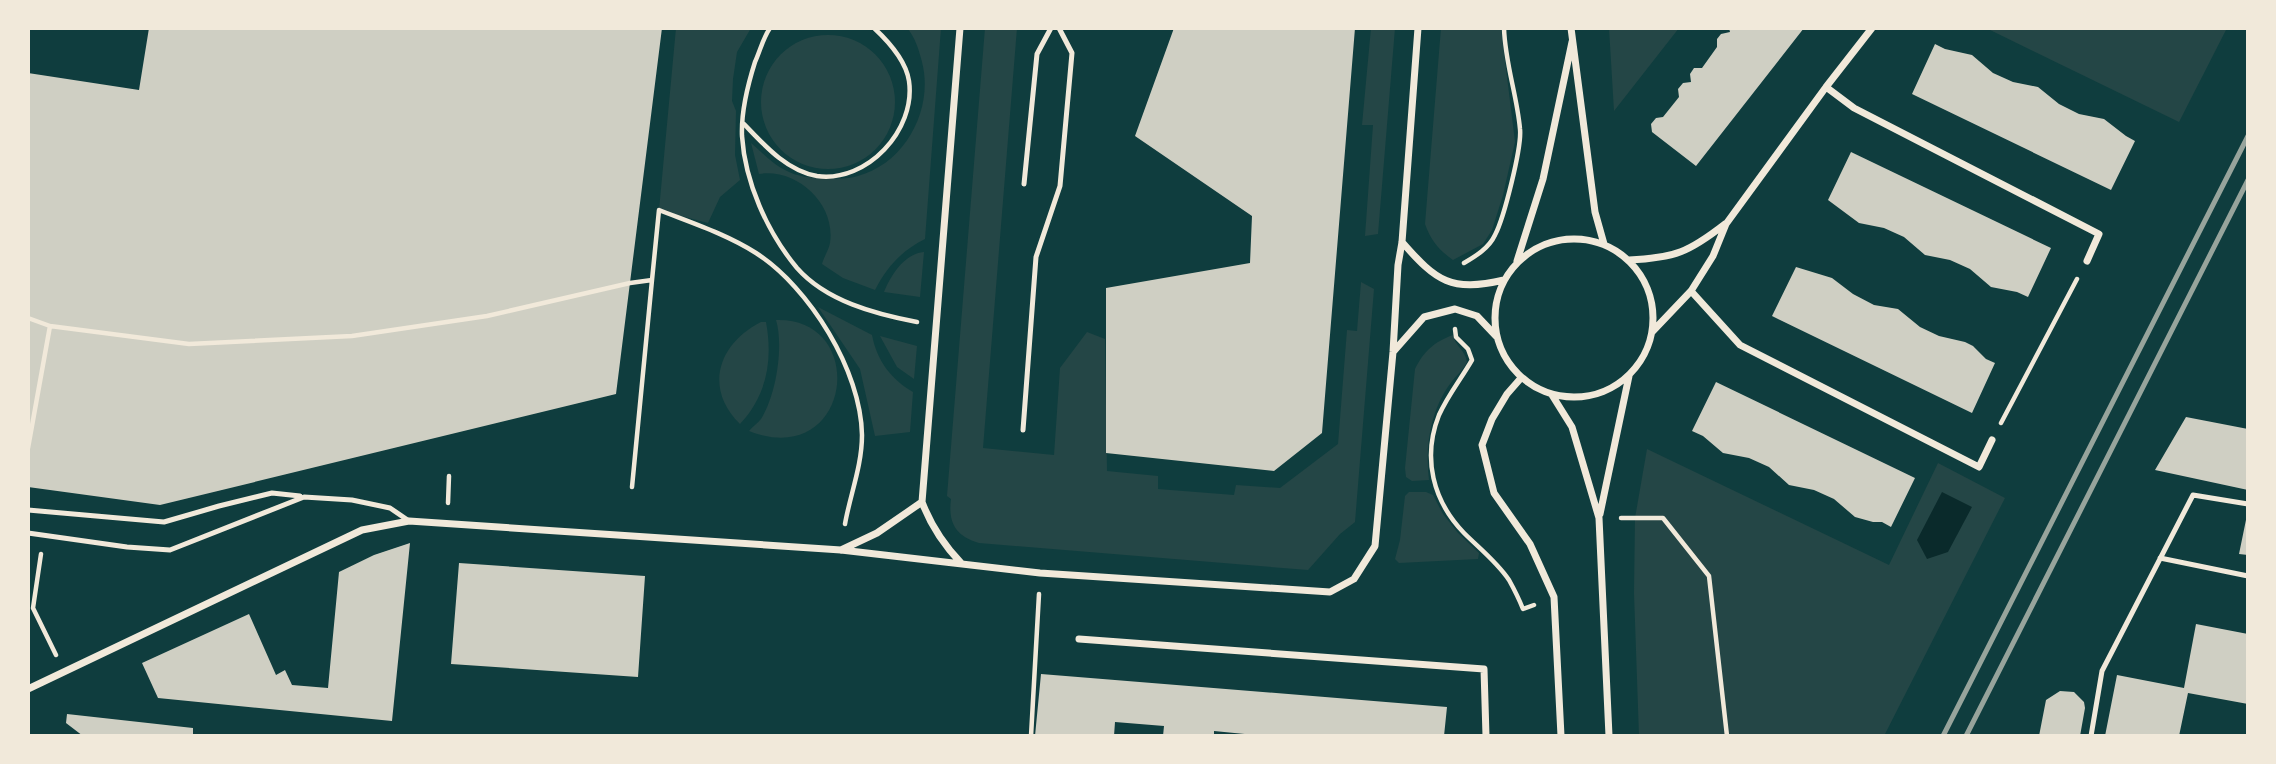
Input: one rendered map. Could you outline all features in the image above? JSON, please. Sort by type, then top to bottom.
[{"type":"street","points":[[961,28],[922,502],[932,527],[947,549],[961,563]]},
{"type":"street","points":[[28,689],[362,530],[409,521],[841,550],[1040,573],[1330,592],[1354,579],[1376,546],[1418,28]]},
{"type":"street","points":[[1571,28],[1595,212],[1604,244]]},
{"type":"street","points":[[1652,332],[1691,291],[1713,256],[1726,224],[1872,28]]},
{"type":"street","points":[[1516,263],[1542,245],[1573,238],[1604,244],[1629,260],[1645,281],[1653,306],[1652,332],[1644,356],[1629,376],[1606,391],[1580,398],[1552,395],[1521,378],[1505,359],[1496,336],[1495,307],[1504,280],[1516,263],[1543,178],[1572,41]]},
{"type":"street","points":[[1826,87],[1854,108],[2099,234],[2087,261]]},
{"type":"street","points":[[1629,260],[1678,255],[1726,224]]},
{"type":"street","points":[[1402,242],[1425,269],[1455,285],[1481,285],[1504,280]]},
{"type":"street","points":[[1691,291],[1740,345],[1979,467],[1992,440]]},
{"type":"street","points":[[1393,352],[1424,317],[1455,309],[1477,316],[1496,336]]},
{"type":"street","points":[[1599,518],[1629,376]]},
{"type":"street","points":[[1521,378],[1507,394],[1492,419],[1482,445],[1494,493],[1530,544],[1555,597],[1560,736]]},
{"type":"street","points":[[1552,395],[1572,427],[1599,518],[1609,736]]},
{"type":"street","points":[[841,550],[877,533],[922,502]]},
{"type":"street","points":[[1079,639],[1484,669],[1486,736]]},
{"type":"lane","points":[[1024,184],[1037,54],[1051,28]]},
{"type":"lane","points":[[1023,430],[1036,257],[1060,186],[1072,53],[1059,28]]},
{"type":"lane","points":[[28,510],[164,522],[272,493],[352,499],[390,509],[409,521]]},
{"type":"lane","points":[[2091,736],[2102,671],[2193,495],[2248,504]]},
{"type":"lane","points":[[28,533],[127,547],[170,550],[304,497]]},
{"type":"lane","points":[[2160,558],[2248,576]]},
{"type":"path","points":[[770,28],[765,35],[749,82],[742,134],[748,170],[761,211],[798,269],[829,293],[878,315],[925,323]]},
{"type":"path","points":[[743,123],[768,149],[800,170],[818,176],[841,174],[865,166],[883,151],[895,136],[906,116],[909,93],[909,79],[904,66],[874,28]]},
{"type":"path","points":[[632,487],[659,211],[728,237],[788,277],[825,328],[847,367],[859,405],[862,438],[841,550]]},
{"type":"path","points":[[1992,440],[2087,261]]},
{"type":"path","points":[[788,277],[798,269]]},
{"type":"path","points":[[28,318],[50,326],[189,344],[352,336],[488,316],[630,283],[652,281]]},
{"type":"path","points":[[28,448],[50,326]]},
{"type":"path","points":[[1599,518],[1663,519],[1709,576],[1727,736]]},
{"type":"path","points":[[44,535],[33,608],[64,673]]},
{"type":"path","points":[[1031,736],[1040,573]]},
{"type":"shaded area","points":[[676,28],[751,28],[737,52],[733,79],[732,101],[736,111],[735,155],[740,180],[720,197],[708,223],[659,210]]},
{"type":"shaded area","points":[[907,28],[941,28],[925,239],[896,260],[875,290],[843,278],[822,264],[830,243],[830,229],[820,202],[800,183],[787,177],[759,174],[751,143],[780,167],[794,174],[810,177],[854,177],[875,169],[890,159],[903,146],[912,131],[920,115],[924,97],[922,62]]},
{"type":"shaded area","points":[[985,28],[1017,28],[983,448],[1054,455],[1060,368],[1087,332],[1105,339],[1107,471],[1158,476],[1158,489],[1234,495],[1236,485],[1280,488],[1338,444],[1347,330],[1357,331],[1361,282],[1374,289],[1355,522],[1340,534],[1308,570],[979,543],[964,536],[955,527],[951,515],[951,499],[947,496]]},
{"type":"shaded area","points":[[1371,28],[1395,28],[1378,234],[1365,236],[1373,125],[1362,125]]},
{"type":"shaded area","points":[[1441,28],[1501,28],[1515,142],[1492,230],[1483,244],[1453,260],[1436,245],[1425,224]]},
{"type":"shaded area","points":[[1609,28],[1679,28],[1614,111]]},
{"type":"shaded area","points":[[1986,28],[2227,28],[2179,122]]},
{"type":"shaded area","points":[[828,35],[854,40],[876,54],[890,76],[895,102],[890,128],[876,150],[854,164],[828,169],[802,164],[780,150],[766,128],[761,102],[766,76],[780,54],[802,40]]},
{"type":"shaded area","points":[[924,252],[920,297],[884,292],[894,272],[904,261]]},
{"type":"shaded area","points":[[818,307],[872,335],[877,353],[886,368],[913,392],[910,432],[875,436],[860,369]]},
{"type":"shaded area","points":[[776,320],[806,326],[826,342],[836,364],[836,389],[828,413],[810,430],[784,438],[749,431],[761,419],[771,397],[779,357]]},
{"type":"shaded area","points":[[761,322],[766,322],[768,336],[766,376],[756,401],[740,424],[722,396],[719,381],[721,367],[735,342]]},
{"type":"shaded area","points":[[1453,335],[1467,362],[1443,395],[1430,430],[1429,480],[1412,481],[1406,477],[1405,468],[1415,369],[1430,348]]},
{"type":"shaded area","points":[[880,336],[917,346],[914,379],[897,367]]},
{"type":"shaded area","points":[[1647,449],[1889,565],[1938,463],[2005,498],[1884,736],[1639,736],[1634,593],[1635,518]]},
{"type":"shaded area","points":[[1409,492],[1426,492],[1433,495],[1458,533],[1479,553],[1478,559],[1399,563],[1395,559],[1405,496]]},
{"type":"shaded area","points":[[1942,492],[1972,507],[1948,552],[1927,559],[1917,540]]},
{"type":"building","points":[[149,28],[662,28],[616,394],[160,505],[28,487],[28,73],[139,90]]},
{"type":"building","points":[[1174,28],[1355,28],[1322,433],[1274,471],[1106,453],[1106,288],[1250,263],[1252,216],[1135,136]]},
{"type":"building","points":[[1729,28],[1804,28],[1696,166],[1652,132],[1651,124],[1656,118],[1663,117],[1679,97],[1678,89],[1683,83],[1691,82],[1690,74],[1694,68],[1702,68],[1717,47],[1717,39],[1721,34],[1730,32]]},
{"type":"building","points":[[1935,44],[1972,55],[1993,73],[2013,82],[2038,87],[2059,104],[2079,114],[2104,119],[2135,141],[2111,190],[1912,94]]},
{"type":"building","points":[[1851,152],[2051,248],[2028,297],[1991,287],[1970,269],[1950,260],[1925,255],[1904,237],[1884,228],[1859,223],[1828,200]]},
{"type":"building","points":[[1796,267],[1832,278],[1853,294],[1874,305],[1898,309],[1920,327],[1939,336],[1965,342],[1995,363],[1972,413],[1772,316]]},
{"type":"building","points":[[1716,382],[1915,478],[1891,527],[1882,522],[1855,517],[1834,499],[1814,490],[1789,485],[1769,467],[1749,458],[1723,453],[1703,436],[1692,431]]},
{"type":"building","points":[[2186,417],[2248,429],[2248,490],[2155,470]]},
{"type":"building","points":[[2248,516],[2248,555],[2239,554]]},
{"type":"building","points":[[410,543],[392,721],[158,698],[142,663],[249,614],[276,675],[285,670],[292,685],[328,688],[339,572],[374,555]]},
{"type":"building","points":[[459,563],[645,576],[638,677],[451,664]]},
{"type":"building","points":[[2196,624],[2248,634],[2248,704],[2188,693],[2179,736],[2105,736],[2117,675],[2184,688]]},
{"type":"building","points":[[1041,674],[1447,707],[1444,736],[1265,736],[1214,731],[1214,736],[1163,736],[1164,726],[1115,722],[1114,736],[1035,736]]},
{"type":"building","points":[[2060,691],[2074,692],[2084,702],[2080,736],[2039,736],[2046,700]]},
{"type":"building","points":[[67,714],[193,728],[193,736],[83,736],[66,723]]},
{"type":"railway","points":[[1943,736],[2248,136]]},
{"type":"railway","points":[[1966,736],[2248,180]]}]
